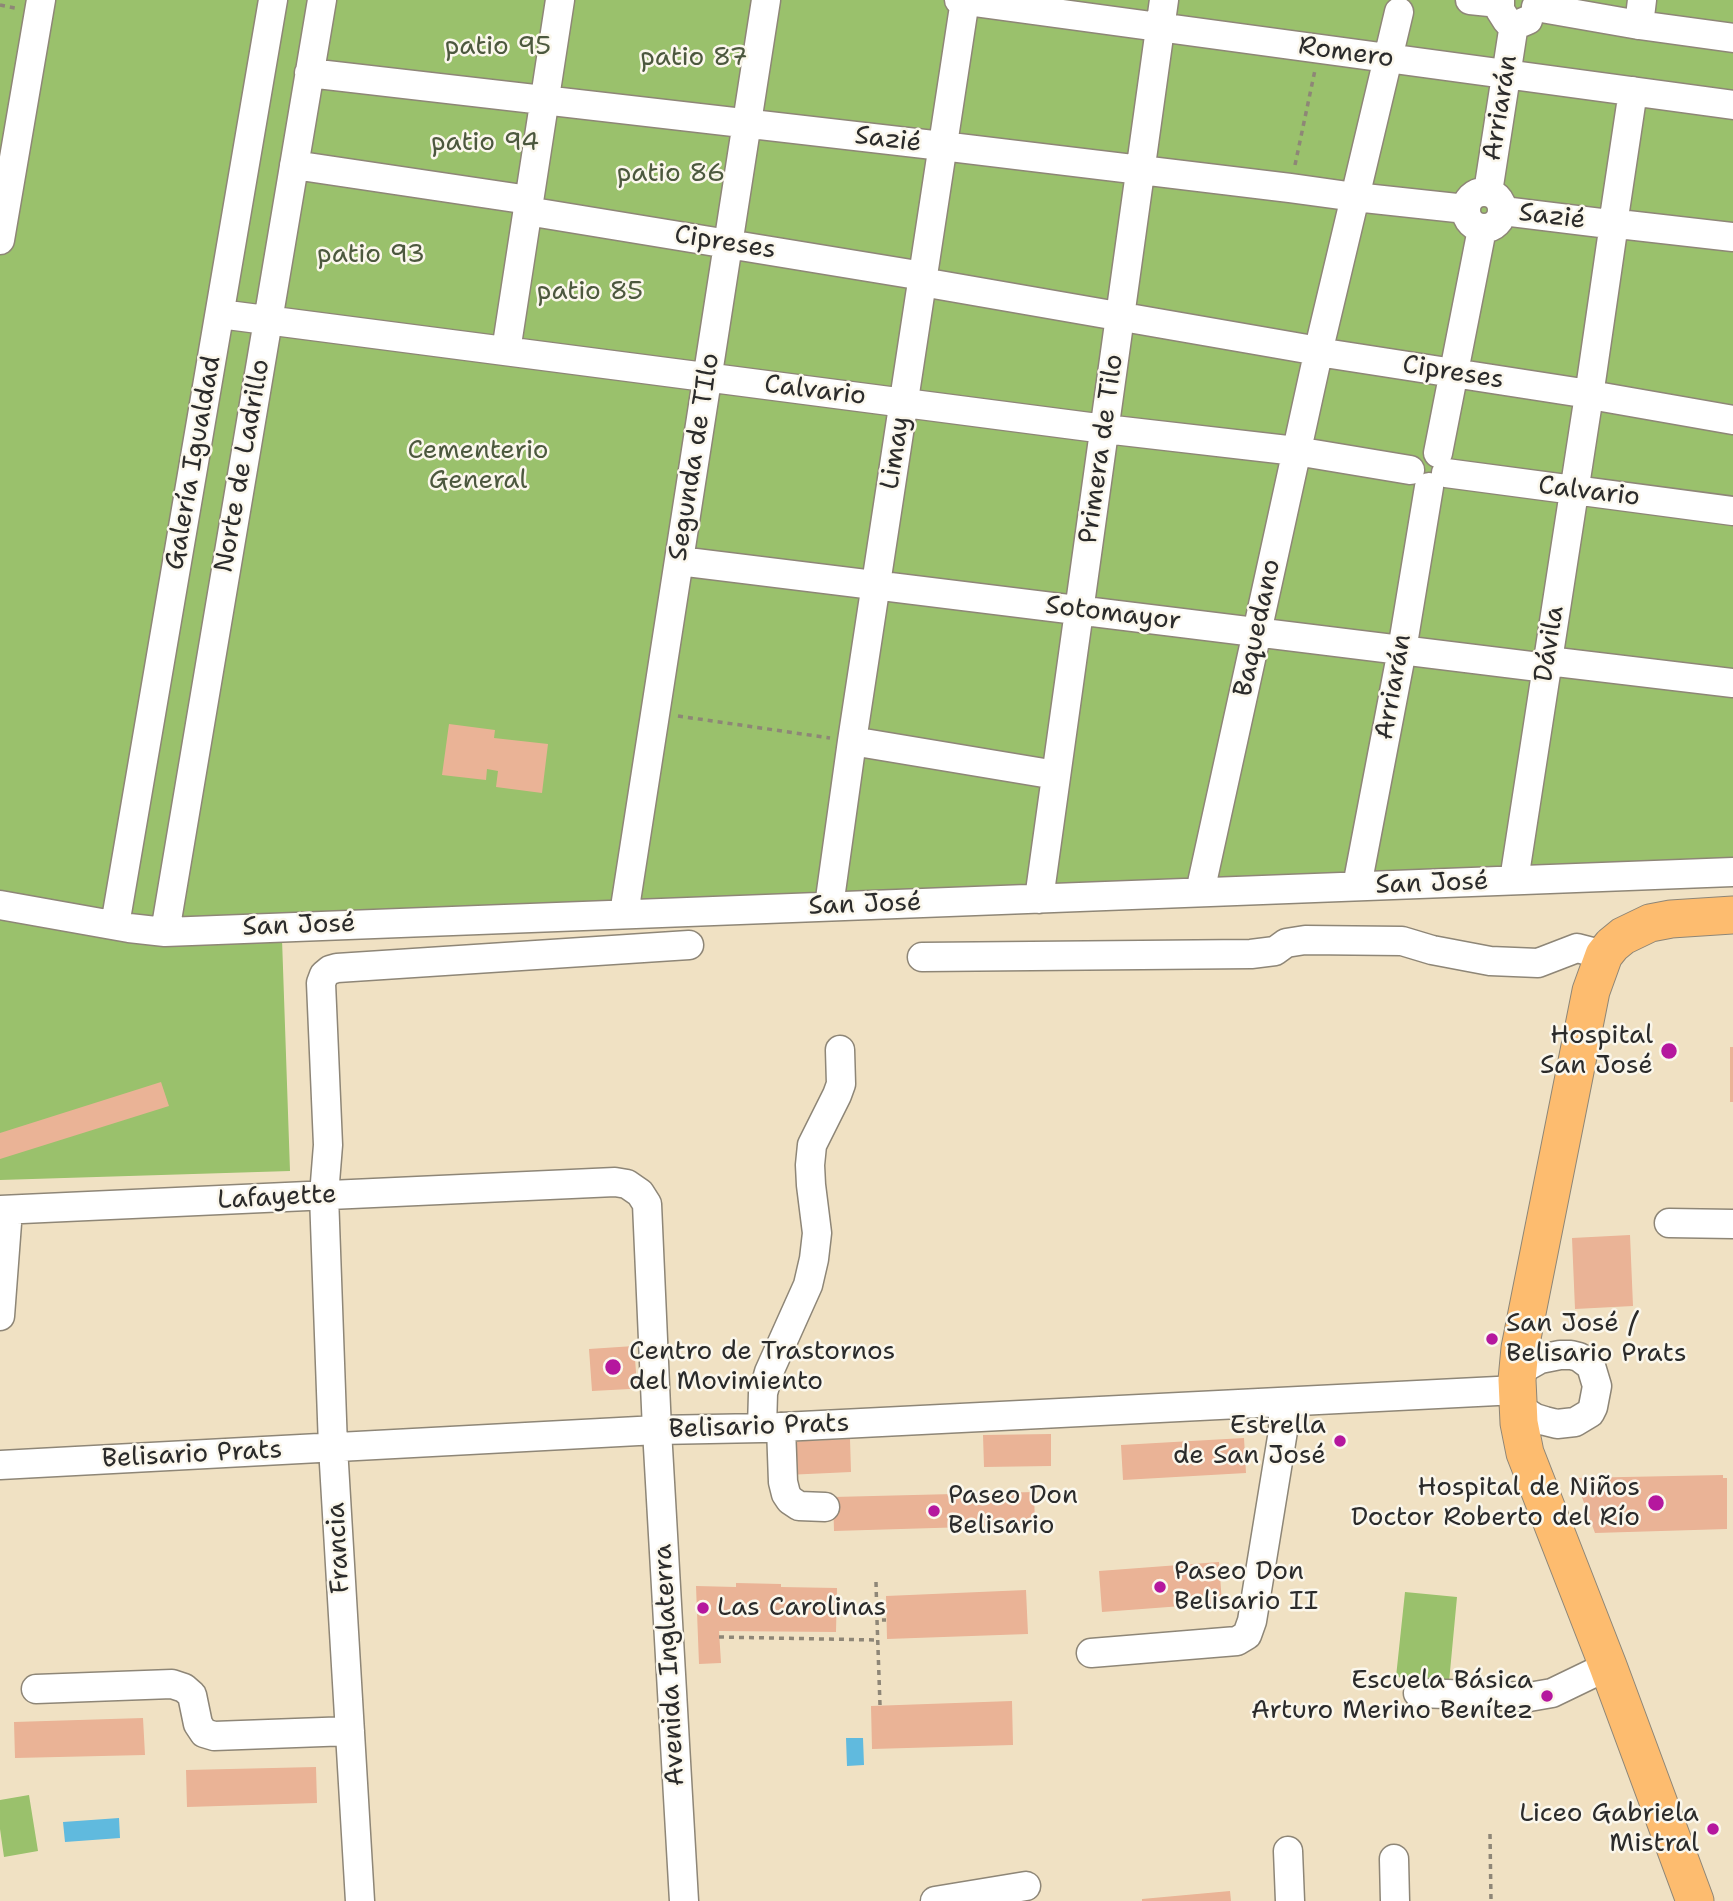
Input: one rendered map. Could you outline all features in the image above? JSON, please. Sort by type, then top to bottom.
[{"type":"main road","points":[[1695,1901],[1525,1453],[1517,1390],[1520,1348],[1591,991],[1604,955],[1623,936],[1650,923],[1733,915]]},
{"type":"street","points":[[1,230],[41,0]]},
{"type":"street","name":"Galería Igualdad","points":[[116,925],[273,0]]},
{"type":"street","name":"Norte de Ladrillo","points":[[166,932],[322,0]]},
{"type":"street","points":[[506,351],[560,0]]},
{"type":"street","name":"Segunda de TIlo","points":[[624,914],[766,0]]},
{"type":"street","name":"Romero","points":[[960,0],[1163,14],[1319,49],[1733,105]]},
{"type":"street","name":"Limay","points":[[829,906],[965,0]]},
{"type":"street","points":[[1470,0],[1517,7],[1641,12],[1733,38]]},
{"type":"street","name":"Baquedano","points":[[1200,892],[1296,451],[1401,4]]},
{"type":"street","name":"Arriarán","points":[[1357,886],[1402,650],[1431,471],[1454,373],[1485,210],[1517,7]]},
{"type":"street","name":"Primera de Tilo","points":[[1039,898],[1163,14]]},
{"type":"street","name":"Sazié","points":[[309,72],[1354,197],[1733,237]]},
{"type":"street","name":"Dávila","points":[[1514,880],[1633,92]]},
{"type":"street","name":"Cipreses","points":[[294,165],[1120,316],[1733,420]]},
{"type":"street","name":"Calvario","points":[[220,314],[1105,429],[1296,451],[1733,511]]},
{"type":"street","name":"Sotomayor","points":[[679,561],[1402,650],[1733,683]]},
{"type":"street","points":[[852,741],[1056,775]]},
{"type":"street","name":"San José","points":[[0,905],[166,932],[1733,872]]},
{"type":"street","points":[[922,957],[1251,954],[1275,951],[1286,943],[1304,940],[1402,941],[1432,950],[1490,961],[1538,963],[1577,948],[1604,955]]},
{"type":"street","name":"Francia","points":[[360,1901],[333,1447],[324,1195],[328,1145],[321,983],[324,975],[337,968],[688,945]]},
{"type":"street","points":[[825,1507],[799,1506],[786,1494],[763,1393],[769,1372],[808,1284],[814,1259],[817,1233],[811,1185],[812,1145],[841,1084],[840,1050]]},
{"type":"street","name":"Lafayette","points":[[4,1210],[615,1182],[627,1184],[640,1194],[647,1204],[657,1430]]},
{"type":"street","points":[[0,1316],[4,1210]]},
{"type":"street","points":[[1669,1223],[1733,1224]]},
{"type":"street","name":"Belisario Prats","points":[[0,1465],[657,1430],[771,1428],[1517,1390]]},
{"type":"street","points":[[1091,1653],[1237,1641],[1247,1635],[1252,1621],[1283,1432],[1283,1402]]},
{"type":"street","name":"Avenida Inglaterra","points":[[657,1430],[684,1901]]},
{"type":"street","points":[[1418,1693],[1529,1697],[1552,1693],[1608,1666]]},
{"type":"street","points":[[36,1689],[172,1684],[184,1688],[192,1695],[198,1724],[204,1732],[214,1736],[350,1731]]},
{"type":"street","points":[[1287,1851],[1290,1901]]},
{"type":"street","points":[[1394,1859],[1395,1901]]},
{"type":"street","points":[[935,1901],[1026,1886]]},
{"type":"path","points":[[1290,188],[1319,49]]},
{"type":"path","points":[[655,713],[852,741]]},
{"type":"path","points":[[876,1582],[880,1705]]},
{"type":"path","points":[[877,1620],[886,1620]]},
{"type":"path","points":[[719,1637],[878,1640]]},
{"type":"path","points":[[1490,1834],[1491,1901]]},
{"type":"green space","name":"Cementerio General","points":[[0,0],[1733,0],[1733,885],[282,939],[290,1171],[0,1180]]},
{"type":"green space","points":[[1405,1592],[1457,1597],[1449,1682],[1396,1677]]},
{"type":"green space","points":[[29,1795],[38,1851],[4,1857],[0,1800]]},
{"type":"water","points":[[846,1738],[863,1738],[864,1765],[847,1766]]},
{"type":"water","points":[[119,1818],[120,1838],[65,1842],[63,1822]]},
{"type":"building","points":[[449,724],[495,730],[494,738],[548,744],[542,793],[496,787],[498,771],[487,769],[486,780],[442,775]]},
{"type":"building","points":[[1730,1047],[1733,1047],[1733,1102],[1730,1102]]},
{"type":"building","points":[[161,1082],[169,1106],[0,1159],[0,1133]]},
{"type":"building","points":[[1630,1235],[1633,1306],[1575,1309],[1572,1238]]},
{"type":"building","name":"Centro de Trastornos del Movimiento","points":[[634,1346],[637,1385],[630,1389],[592,1391],[589,1349]]},
{"type":"building","name":"Paseo Don Belisario","points":[[1051,1434],[1051,1466],[984,1467],[983,1435]]},
{"type":"building","points":[[1244,1438],[1246,1473],[1123,1480],[1121,1445]]},
{"type":"building","points":[[850,1439],[851,1472],[786,1475],[784,1442]]},
{"type":"building","name":"Hospital de Niños Doctor Roberto del Río","points":[[1723,1475],[1723,1478],[1727,1478],[1727,1529],[1595,1533],[1575,1478]]},
{"type":"building","name":"Paseo Don Belisario","points":[[1034,1492],[1035,1525],[834,1531],[833,1497]]},
{"type":"building","name":"Paseo Don Belisario II","points":[[1219,1562],[1222,1603],[1102,1612],[1099,1571]]},
{"type":"building","points":[[736,1583],[837,1588],[836,1632],[719,1631],[721,1663],[699,1664],[696,1586],[736,1587]]},
{"type":"building","points":[[1026,1590],[1028,1634],[887,1639],[886,1596]]},
{"type":"building","points":[[1012,1701],[1013,1745],[872,1749],[871,1706]]},
{"type":"building","points":[[143,1718],[145,1755],[15,1758],[14,1722]]},
{"type":"building","points":[[316,1767],[317,1803],[187,1807],[186,1770]]},
{"type":"building","points":[[1230,1891],[1231,1901],[1142,1901],[1142,1899]]},
{"type":"place","name":"Hospital San José","points":[[1669,1051]]},
{"type":"place","name":"San José / Belisario Prats","points":[[1492,1339]]},
{"type":"place","name":"Centro de Trastornos del Movimiento","points":[[613,1367]]},
{"type":"place","name":"Estrella de San José","points":[[1340,1441]]},
{"type":"place","name":"Hospital de Niños Doctor Roberto del Río","points":[[1656,1503]]},
{"type":"place","name":"Paseo Don Belisario","points":[[934,1511]]},
{"type":"place","name":"Paseo Don Belisario II","points":[[1160,1587]]},
{"type":"place","name":"Las Carolinas","points":[[703,1608]]},
{"type":"place","name":"Escuela Básica Arturo Merino Benítez","points":[[1547,1696]]},
{"type":"place","name":"Liceo Gabriela Mistral","points":[[1713,1829]]},
{"type":"park label","name":"patio 95","points":[[498,47]]},
{"type":"park label","name":"patio 87","points":[[694,58]]},
{"type":"park label","name":"patio 94","points":[[485,143]]},
{"type":"park label","name":"patio 86","points":[[671,174]]},
{"type":"park label","name":"patio 93","points":[[371,255]]},
{"type":"park label","name":"patio 85","points":[[590,292]]}]
